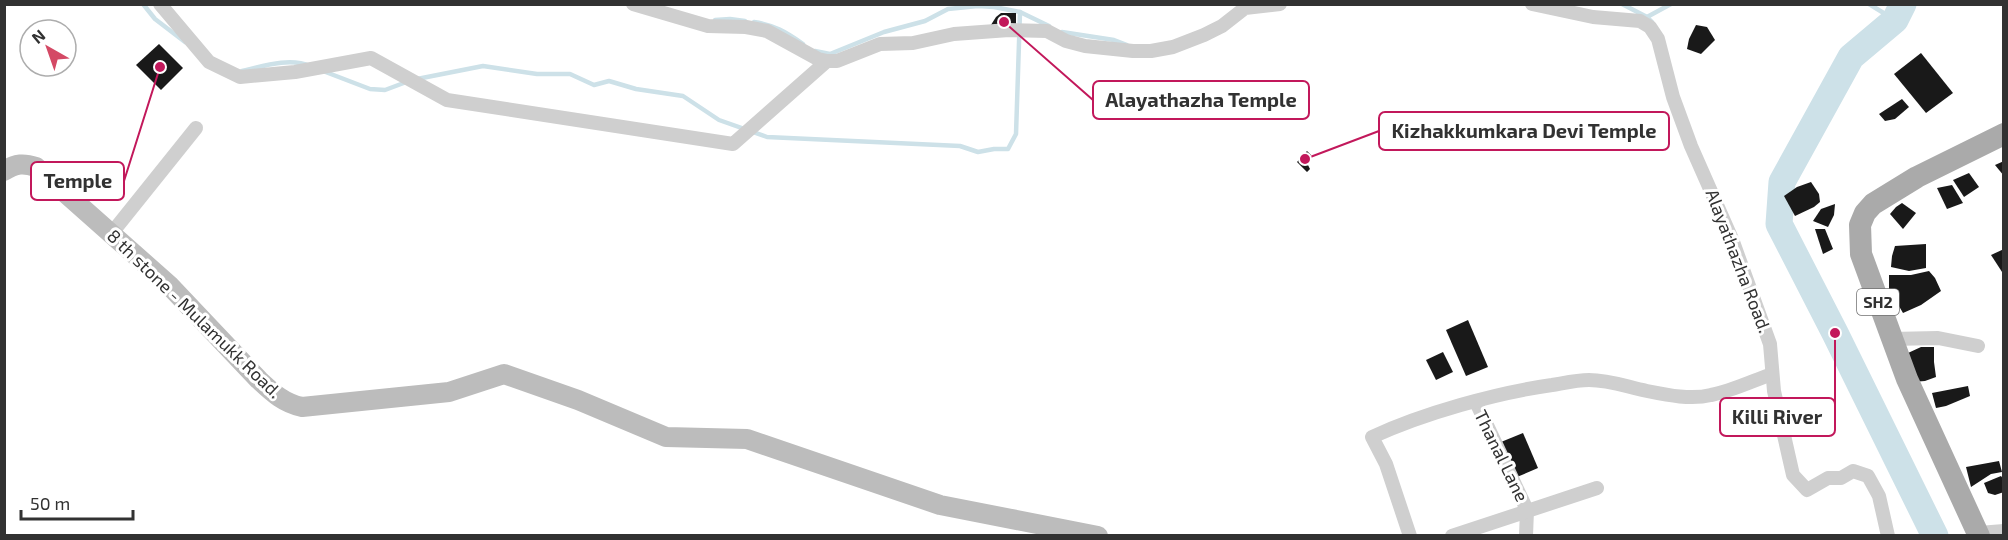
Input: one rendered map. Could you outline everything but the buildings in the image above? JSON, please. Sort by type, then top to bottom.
[{"type":"main road","name":"SH2","points":[[1979,535],[1907,379],[1861,254],[1860,225],[1865,213],[1873,204],[1917,177],[2004,134]]},
{"type":"main road","name":"8 th stone - Mulamukk Road.","points":[[4,171],[13,165],[26,163],[36,167],[169,285],[259,380],[289,404],[302,407],[449,392],[504,374],[578,400],[666,436],[747,438],[940,505],[1098,536]]},
{"type":"street","points":[[160,4],[209,62],[240,77],[295,72],[371,58],[447,100],[733,144],[827,61]]},
{"type":"street","points":[[633,4],[708,26],[746,27],[767,31],[827,61],[847,58],[880,44],[913,43],[954,34],[1019,30],[1047,31],[1066,41],[1085,46],[1151,51],[1173,47],[1203,35],[1222,26],[1245,9],[1280,4]]},
{"type":"street","name":"Alayathazha Road.","points":[[1532,4],[1593,17],[1640,21],[1650,27],[1660,46],[1673,97],[1691,146],[1732,238],[1770,344],[1772,374],[1793,475],[1807,490],[1828,478],[1840,478],[1853,471],[1868,476],[1879,496],[1888,536]]},
{"type":"street","points":[[111,234],[196,128]]},
{"type":"street","points":[[1892,339],[1938,338],[1978,346]]},
{"type":"street","points":[[1410,536],[1386,464],[1372,437],[1412,420],[1533,388],[1587,380],[1612,382],[1646,391],[1684,397],[1710,396],[1772,374]]},
{"type":"street","name":"Thanal Lane","points":[[1476,402],[1527,510]]},
{"type":"street","points":[[1452,536],[1597,488]]},
{"type":"street","points":[[1526,536],[1527,510]]},
{"type":"street","points":[[1979,535],[2004,531]]},
{"type":"waterway","points":[[143,4],[155,19],[185,42]]},
{"type":"waterway","points":[[1622,4],[1652,22]]},
{"type":"waterway","points":[[1647,17],[1671,4]]},
{"type":"waterway","points":[[1869,4],[1895,20]]},
{"type":"waterway","points":[[1903,4],[1895,20],[1851,57],[1782,182],[1779,224],[1935,536]]},
{"type":"waterway","points":[[815,51],[830,54],[884,32],[925,21],[948,9],[994,7],[1020,12],[1049,26]]},
{"type":"waterway","points":[[417,79],[483,66],[537,74],[570,74],[594,85],[609,81],[636,89],[683,96],[719,120],[767,137],[960,146],[978,152],[1008,149],[1016,134],[1020,12]]},
{"type":"waterway","points":[[715,20],[745,21]]},
{"type":"waterway","points":[[754,22],[780,30],[803,44]]},
{"type":"waterway","points":[[1062,32],[1114,40],[1127,45]]},
{"type":"waterway","points":[[242,71],[285,62],[310,66]]},
{"type":"waterway","points":[[323,71],[370,89],[385,90],[409,81]]},
{"type":"place","name":"Alayathazha Temple","points":[[1004,22]]},
{"type":"place","name":"Temple","points":[[160,67]]},
{"type":"place","name":"Kizhakkumkara Devi Temple","points":[[1305,159]]},
{"type":"place","name":"Killi River","points":[[1835,333]]}]
